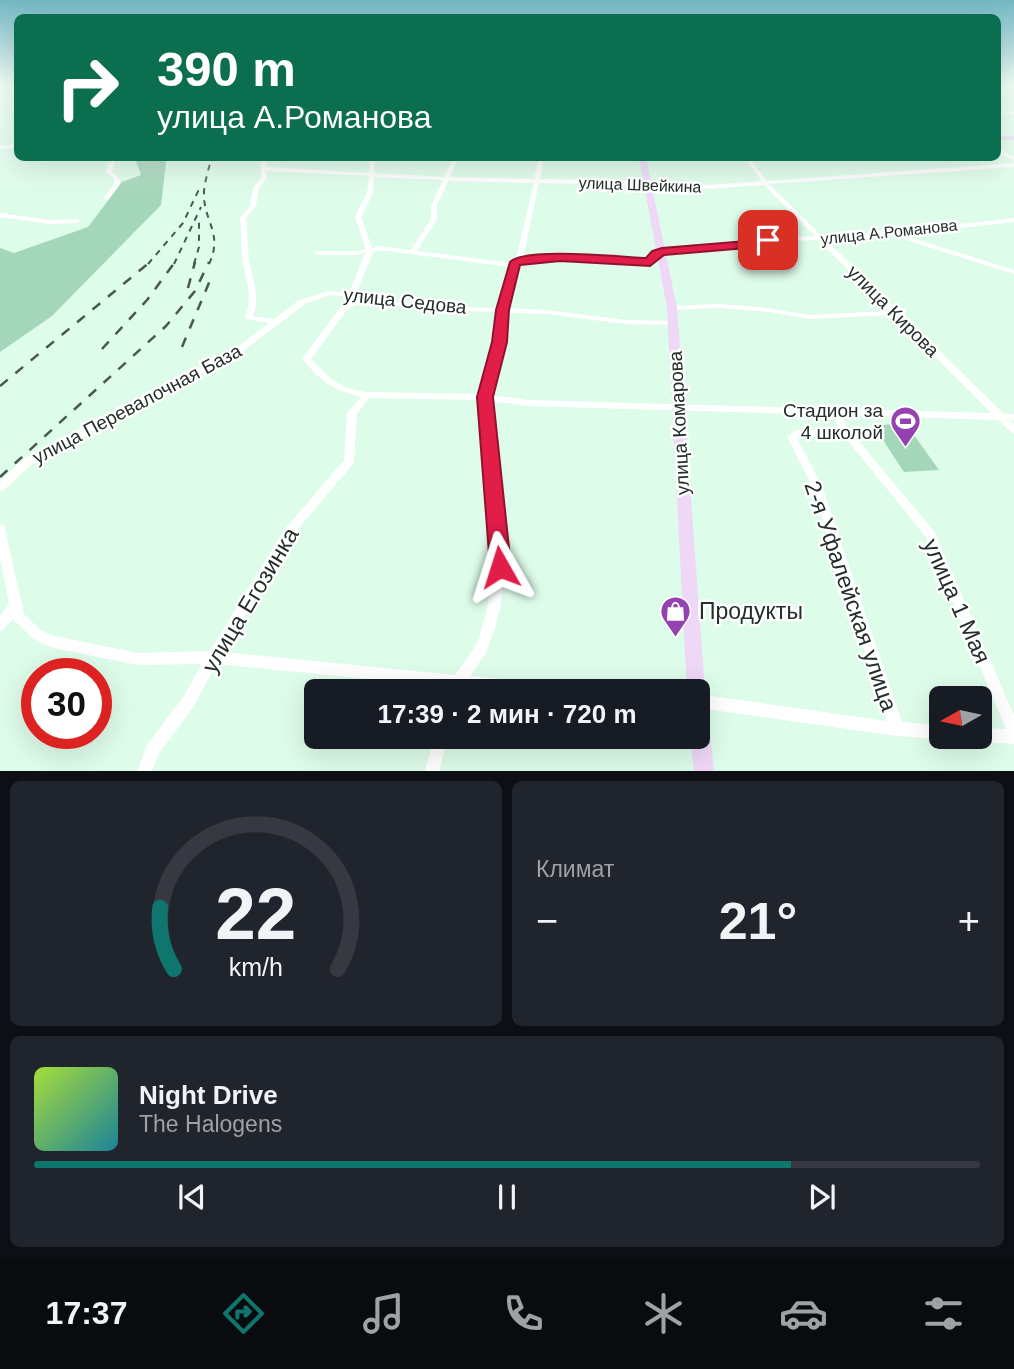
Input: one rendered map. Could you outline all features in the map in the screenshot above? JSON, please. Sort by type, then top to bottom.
[{"type":"street","points":[[107,198],[117,184],[117,179],[110,172],[112,161]]},
{"type":"street","points":[[264,161],[264,178],[254,194],[253,206],[243,218],[247,235],[245,251],[254,298],[248,317],[275,322]]},
{"type":"street","points":[[352,295],[370,250],[358,217],[370,194],[372,161]]},
{"type":"street","points":[[414,251],[434,219],[434,206],[455,161]]},
{"type":"street","points":[[460,679],[481,649],[498,588],[500,567],[485,397],[500,342],[503,310],[541,161]]},
{"type":"street","name":"улица Комарова","points":[[643,161],[672,308],[676,406],[695,679]]},
{"type":"street","name":"улица Кирова","points":[[749,161],[767,185],[1014,430]]},
{"type":"street","name":"улица Швейкина","points":[[265,169],[448,179],[708,187],[767,185],[1014,165]]},
{"type":"street","points":[[0,215],[50,222],[77,221]]},
{"type":"street","name":"улица А.Романова","points":[[370,250],[414,251],[516,262],[572,258],[643,263],[654,260],[656,254],[662,252],[747,245],[768,240],[863,236],[1014,220]]},
{"type":"street","points":[[883,232],[1014,272]]},
{"type":"street","points":[[317,253],[358,253],[370,250]]},
{"type":"street","name":"улица Седова","points":[[275,322],[302,302],[329,293],[352,295],[373,302],[503,310],[625,322],[673,323]]},
{"type":"street","points":[[373,302],[353,303],[344,308],[306,359],[328,381],[344,390],[367,395],[485,397],[528,403],[1014,417]]},
{"type":"street","points":[[672,308],[718,306],[769,310],[809,317],[894,313]]},
{"type":"street","name":"улица Перевалочная База","points":[[0,487],[27,462],[239,350],[275,322]]},
{"type":"street","name":"улица Егозинка","points":[[145,771],[152,750],[190,701],[213,657],[288,533],[349,461],[352,413],[367,395]]},
{"type":"street","name":"улица 1 Мая","points":[[835,413],[847,433],[930,534],[1014,731]]},
{"type":"street","name":"2-я Уфалейская улица","points":[[847,433],[797,433],[792,437],[817,486],[897,729]]},
{"type":"street","points":[[0,529],[13,589],[14,608],[25,626],[53,642],[138,659],[213,657],[397,679]]},
{"type":"street","points":[[0,625],[14,608]]},
{"type":"street","points":[[710,703],[929,731]]},
{"type":"street","points":[[992,735],[1014,737]]},
{"type":"street","points":[[432,771],[438,749]]},
{"type":"street","points":[[702,749],[704,771]]},
{"type":"green space","points":[[136,161],[165,161],[161,205],[52,316],[0,352],[0,248],[14,253],[88,227],[122,182],[141,175]]},
{"type":"green space","name":"Стадион за 4 школой","points":[[906,424],[939,470],[904,472],[873,425]]},
{"type":"railway","points":[[209,264],[213,254],[214,237],[204,192],[210,161]]},
{"type":"railway","points":[[149,263],[183,223],[201,185]]},
{"type":"railway","points":[[175,262],[201,207]]},
{"type":"railway","points":[[194,264],[199,247],[199,220]]},
{"type":"railway","points":[[102,349],[147,300],[175,262]]},
{"type":"railway","points":[[188,288],[195,262]]},
{"type":"railway","points":[[0,477],[166,326],[195,291],[209,262]]},
{"type":"railway","points":[[0,386],[149,263]]},
{"type":"railway","points":[[182,347],[211,278]]},
{"type":"place","name":"Стадион за 4 школой","points":[[906,448]]},
{"type":"place","name":"Продукты","points":[[676,638]]},
{"type":"route","points":[[500,567],[485,397],[491,367],[500,342],[500,323],[514,265],[519,260],[560,258],[650,262],[656,254],[662,252],[747,245],[768,240]]}]
